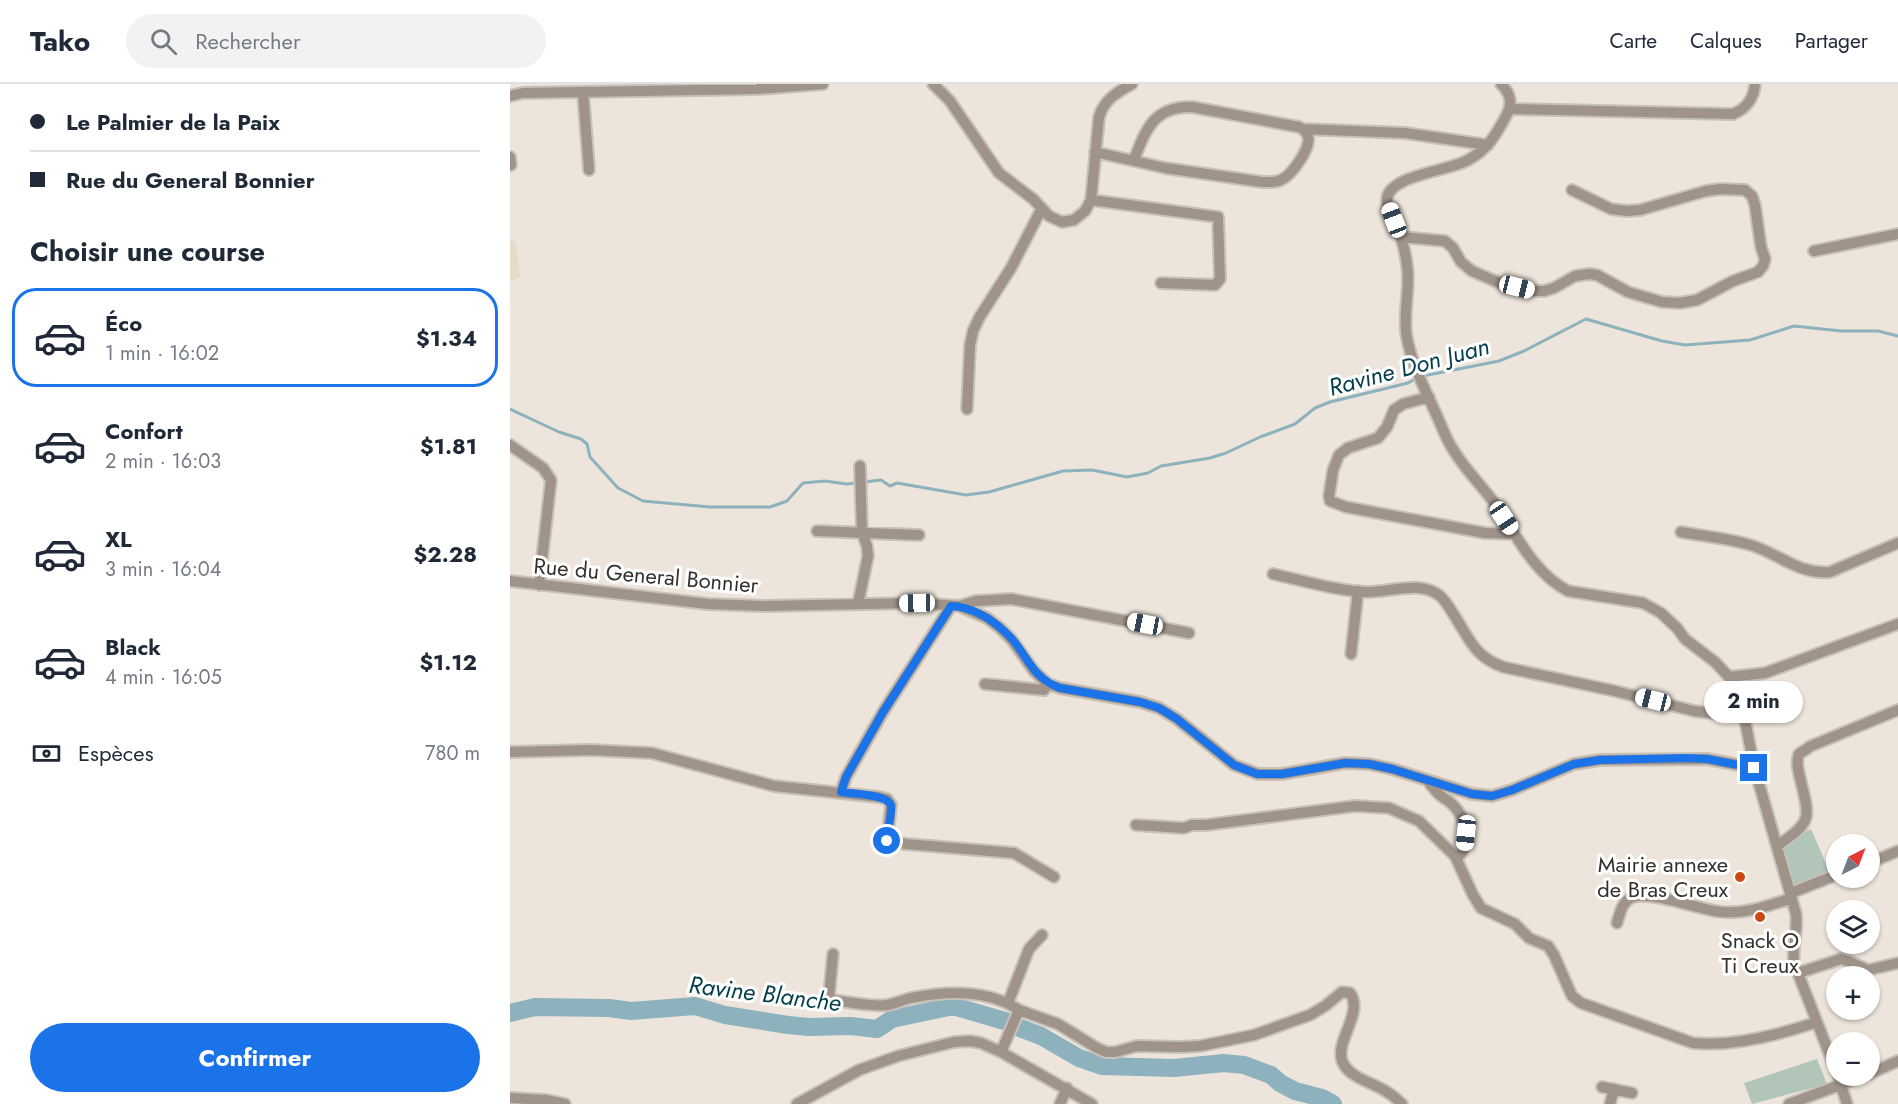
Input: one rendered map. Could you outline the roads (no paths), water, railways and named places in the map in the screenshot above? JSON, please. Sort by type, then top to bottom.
[{"type":"street","points":[[510,96],[523,93],[757,89],[823,84]]},
{"type":"street","points":[[933,84],[950,101],[999,173],[1033,199],[1050,216],[1062,222],[1074,220],[1085,211],[1091,200],[1101,110],[1113,96],[1132,84]]},
{"type":"street","points":[[1501,84],[1506,88],[1510,98],[1510,109],[1498,132],[1482,152],[1450,168],[1405,179],[1393,186],[1386,201],[1401,237],[1408,267],[1406,335],[1412,360],[1453,450],[1546,575],[1557,586],[1568,591],[1642,603],[1661,613],[1685,639],[1715,662],[1729,677],[1740,695],[1754,768],[1791,895],[1797,924],[1793,952],[1798,973],[1826,1046]]},
{"type":"street","points":[[1510,109],[1733,114],[1745,107],[1753,94],[1755,84]]},
{"type":"street","points":[[583,92],[589,170]]},
{"type":"street","points":[[1134,160],[1146,131],[1154,120],[1166,111],[1177,107],[1192,107],[1303,129],[1405,133],[1488,145]]},
{"type":"street","points":[[1095,152],[1165,168],[1262,182],[1277,182],[1290,174],[1309,145],[1307,133],[1303,129]]},
{"type":"street","points":[[1401,237],[1445,241],[1453,248],[1461,262],[1472,271],[1502,284],[1531,291],[1544,291],[1575,276],[1589,273],[1628,292],[1662,302],[1680,303],[1697,300],[1733,281],[1758,272],[1764,266],[1765,259],[1752,196],[1745,190],[1706,191],[1640,210],[1627,211],[1611,209],[1572,190]]},
{"type":"street","points":[[1091,200],[1218,218],[1220,279],[1218,283],[1215,285],[1161,283]]},
{"type":"street","points":[[968,409],[970,345],[974,331],[979,318],[1011,268],[1042,208]]},
{"type":"street","points":[[1814,250],[1898,234]]},
{"type":"street","points":[[1427,394],[1394,410],[1387,427],[1378,438],[1348,448],[1339,455],[1332,477],[1330,501],[1346,507],[1449,527],[1485,533],[1515,534]]},
{"type":"street","points":[[510,445],[543,468],[550,480],[539,585]]},
{"type":"street","points":[[858,604],[868,556],[862,533],[860,470]]},
{"type":"street","points":[[817,531],[919,536]]},
{"type":"street","points":[[1682,532],[1747,544],[1772,553],[1800,569],[1819,573],[1830,572],[1898,543]]},
{"type":"street","points":[[1273,574],[1358,591],[1406,588],[1434,593],[1440,596],[1482,656],[1503,667],[1694,711],[1728,715],[1742,708]]},
{"type":"street","name":"Rue du General Bonnier","points":[[510,581],[708,604],[764,606],[917,603],[955,606],[987,618],[1000,628],[1012,640],[1034,671],[1048,684]]},
{"type":"street","points":[[1350,654],[1358,591]]},
{"type":"street","points":[[841,792],[846,777],[883,712],[955,606],[976,601],[1011,599],[1189,633]]},
{"type":"street","points":[[1729,677],[1765,673],[1898,624]]},
{"type":"street","points":[[985,684],[1044,690],[1048,684],[1140,702],[1159,708],[1177,719],[1234,765],[1257,774],[1282,774],[1345,763],[1356,764],[1392,769],[1472,794],[1492,796],[1574,764],[1600,760],[1707,759],[1754,768]]},
{"type":"street","points":[[1777,846],[1793,835],[1806,820],[1808,809],[1797,766],[1799,754],[1811,746],[1898,710]]},
{"type":"street","points":[[510,752],[590,750],[652,753],[774,786],[879,797],[887,800],[891,805],[887,841],[1014,853],[1054,877]]},
{"type":"street","points":[[1427,780],[1461,816],[1466,833],[1465,850],[1459,856],[1455,856]]},
{"type":"street","points":[[1137,825],[1184,828],[1192,825],[1355,806],[1389,808],[1419,821],[1455,856],[1481,908],[1515,924],[1529,938],[1548,946],[1572,996],[1581,1003],[1693,1042],[1711,1045],[1790,1031],[1817,1022]]},
{"type":"street","points":[[1880,858],[1898,851]]},
{"type":"street","points":[[1617,923],[1623,906],[1636,896],[1682,903],[1717,912],[1751,910],[1826,879]]},
{"type":"street","points":[[1008,1003],[1029,949],[1042,935]]},
{"type":"street","points":[[833,954],[829,996],[833,1000],[886,1005],[945,993],[977,994],[1008,1003],[1019,1010],[1058,1024],[1106,1052],[1137,1046],[1200,1046],[1254,1035],[1310,1015],[1342,992],[1346,992],[1353,997],[1353,1010],[1341,1054],[1342,1060],[1350,1072],[1388,1092],[1402,1104]]},
{"type":"street","points":[[1798,973],[1841,960],[1868,970],[1898,963]]},
{"type":"street","points":[[1001,1052],[1019,1010]]},
{"type":"street","points":[[797,1104],[859,1070],[918,1050],[970,1041],[1001,1052],[1092,1104]]},
{"type":"street","points":[[1880,1069],[1898,1062]]},
{"type":"street","points":[[1789,1104],[1826,1084]]},
{"type":"street","points":[[1841,1086],[1848,1104]]},
{"type":"street","points":[[1060,1104],[1066,1088]]},
{"type":"street","points":[[1610,1104],[1608,1088],[1632,1092]]},
{"type":"street","points":[[510,1098],[546,1100],[564,1104]]},
{"type":"waterway","name":"Ravine Don Juan","points":[[1423,376],[1499,361],[1524,351],[1586,319],[1662,341],[1685,345],[1750,340],[1794,326],[1841,331],[1878,331],[1898,336]]},
{"type":"waterway","name":"Ravine Don Juan","points":[[864,482],[881,480],[890,486],[897,483],[966,495],[989,492],[1063,471],[1092,470],[1127,477],[1148,473],[1161,466],[1226,453],[1295,424],[1315,408],[1330,402],[1408,383],[1417,378]]},
{"type":"waterway","name":"Ravine Don Juan","points":[[510,409],[559,432],[581,439],[587,444],[590,457],[618,488],[643,501],[710,507],[770,507],[787,501],[803,483],[825,481],[858,483]]},
{"type":"waterway","name":"Ravine Blanche","points":[[510,1013],[535,1007],[609,1008],[631,1011],[695,1006],[725,1015],[788,1025],[851,1026],[877,1029],[892,1019],[953,1006],[1008,1022]]},
{"type":"waterway","name":"Ravine Blanche","points":[[1020,1028],[1041,1036],[1079,1058],[1102,1066],[1174,1068],[1224,1063],[1244,1065],[1271,1075],[1295,1091],[1322,1098],[1333,1104]]},
{"type":"place","name":"Mairie annexe de Bras Creux","points":[[1740,877]]},
{"type":"place","name":"Snack O Ti Creux","points":[[1760,917]]}]
